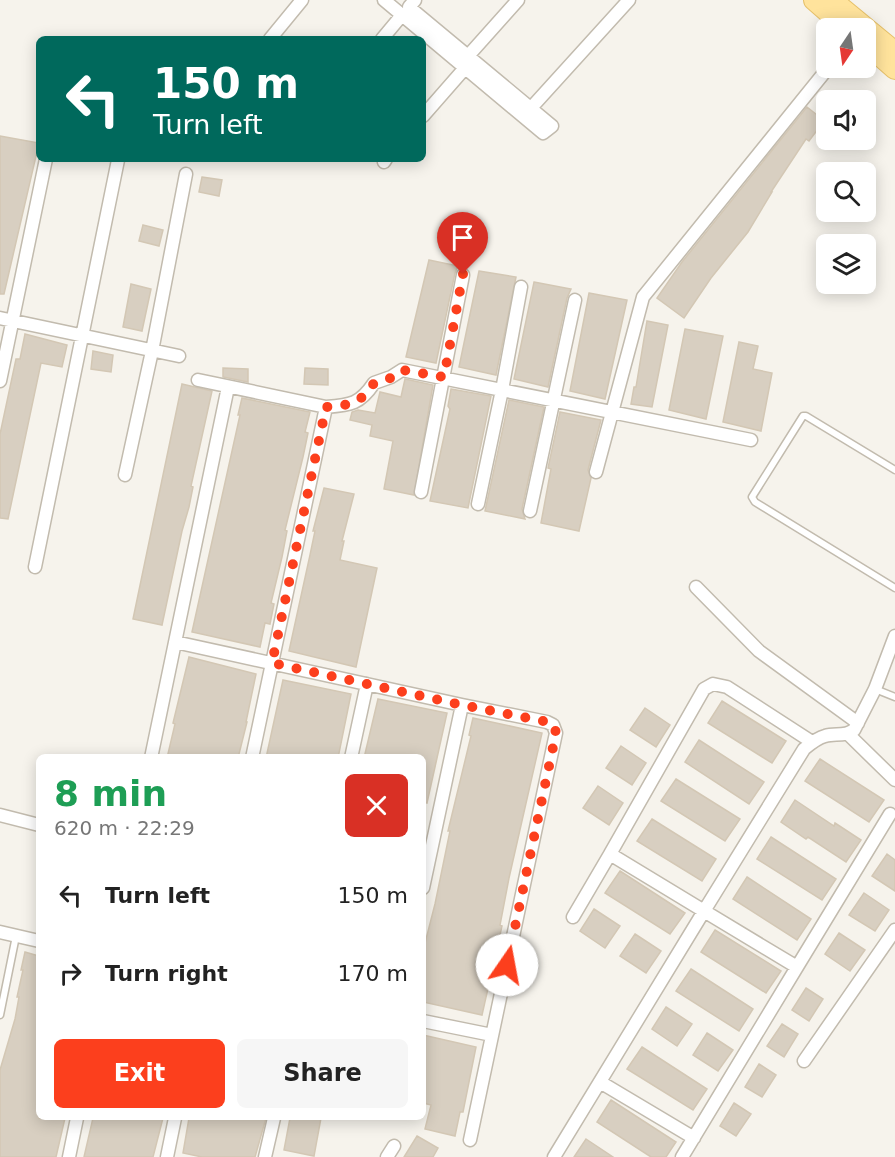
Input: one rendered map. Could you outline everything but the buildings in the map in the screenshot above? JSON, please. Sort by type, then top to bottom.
[{"type":"main road","points":[[814,0],[835,18]]},
{"type":"main road","points":[[832,0],[895,52]]},
{"type":"main road","points":[[876,53],[895,69]]},
{"type":"street","points":[[272,36],[302,0]]},
{"type":"street","points":[[384,0],[402,15],[467,62],[531,108],[552,126],[543,133],[467,62],[409,7],[415,0]]},
{"type":"street","points":[[426,112],[518,0]]},
{"type":"street","points":[[531,108],[629,0]]},
{"type":"street","points":[[384,36],[402,15]]},
{"type":"street","points":[[596,472],[643,297],[820,78]]},
{"type":"street","points":[[0,381],[6,319],[45,162]]},
{"type":"street","points":[[35,567],[118,162]]},
{"type":"street","points":[[125,475],[152,351],[186,174]]},
{"type":"street","points":[[421,492],[463,274]]},
{"type":"street","points":[[478,504],[521,287]]},
{"type":"street","points":[[530,511],[575,300]]},
{"type":"street","points":[[6,319],[179,356]]},
{"type":"street","points":[[198,380],[326,407],[343,406],[364,398],[374,383],[391,378],[402,370],[751,440]]},
{"type":"street","points":[[152,754],[228,387]]},
{"type":"street","points":[[253,754],[326,407]]},
{"type":"street","points":[[696,587],[759,651],[858,723]]},
{"type":"street","points":[[554,1157],[804,749],[825,736],[848,734],[858,723],[875,689],[895,636]]},
{"type":"street","points":[[175,642],[554,725],[556,733],[470,1140]]},
{"type":"street","points":[[352,754],[367,684]]},
{"type":"street","points":[[573,917],[704,689],[713,684],[727,687],[812,742]]},
{"type":"street","points":[[426,874],[462,705]]},
{"type":"street","points":[[848,734],[895,780]]},
{"type":"street","points":[[682,1157],[890,814]]},
{"type":"street","points":[[0,815],[36,824]]},
{"type":"street","points":[[610,854],[797,967]]},
{"type":"street","points":[[804,1061],[895,930]]},
{"type":"street","points":[[0,932],[36,939]]},
{"type":"street","points":[[426,1022],[492,1035]]},
{"type":"street","points":[[600,1082],[694,1138]]},
{"type":"street","points":[[69,1157],[77,1120]]},
{"type":"street","points":[[167,1157],[175,1120]]},
{"type":"street","points":[[265,1157],[274,1120]]},
{"type":"lane","points":[[895,470],[803,416],[752,497],[895,588]]},
{"type":"lane","points":[[875,689],[895,697]]},
{"type":"lane","points":[[0,1015],[16,936]]},
{"type":"route","points":[[463,274],[444,377],[402,370],[391,378],[374,383],[364,398],[343,406],[326,407],[272,663],[554,725],[556,733],[507,965]]}]
